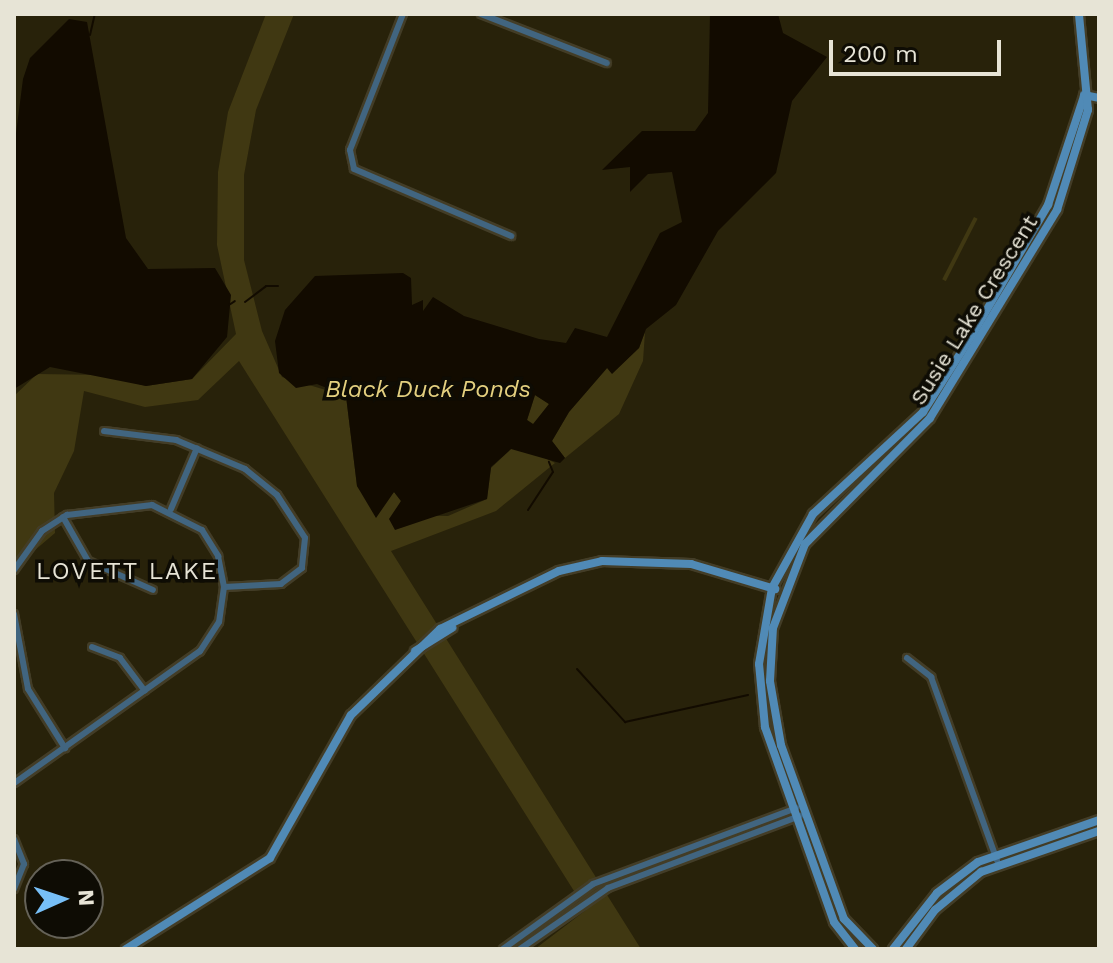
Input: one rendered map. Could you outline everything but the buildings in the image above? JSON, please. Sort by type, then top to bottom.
[{"type":"street","points":[[403,14],[350,150],[354,169],[511,236]]},
{"type":"street","points":[[481,14],[607,63]]},
{"type":"street","name":"Susie Lake Crescent","points":[[873,949],[844,919],[804,810],[771,703],[770,649],[782,592],[821,522],[930,418],[1057,210],[1084,138],[1079,14]]},
{"type":"street","points":[[1084,95],[1099,98]]},
{"type":"street","name":"Susie Lake Crescent","points":[[855,949],[834,922],[794,813],[760,690],[761,631],[772,588],[813,514],[890,447],[947,374],[1048,205],[1084,95]]},
{"type":"street","points":[[104,431],[197,448],[267,484],[307,545],[302,568],[288,581],[224,587]]},
{"type":"street","points":[[171,509],[197,448]]},
{"type":"street","points":[[14,570],[37,537],[63,517],[125,504],[171,509],[209,540],[224,587],[207,644],[14,783]]},
{"type":"street","points":[[63,517],[88,561],[153,590]]},
{"type":"street","points":[[126,949],[270,858],[351,715],[415,651],[532,583],[602,561],[691,564],[782,592]]},
{"type":"street","points":[[14,614],[28,689],[65,748]]},
{"type":"street","points":[[92,647],[120,658],[145,691]]},
{"type":"street","points":[[907,658],[931,677],[996,858]]},
{"type":"street","points":[[503,949],[593,884],[804,810]]},
{"type":"street","points":[[520,949],[608,888],[794,813]]},
{"type":"street","points":[[893,949],[937,893],[996,858],[1099,820]]},
{"type":"street","points":[[906,949],[943,901],[996,858],[1099,831]]},
{"type":"street","points":[[14,839],[24,864],[14,889]]},
{"type":"shaded area","points":[[266,14],[294,14],[256,110],[244,175],[244,260],[262,331],[282,377],[346,396],[357,486],[374,509],[394,492],[401,501],[395,515],[448,516],[487,499],[491,468],[511,449],[526,448],[555,463],[496,511],[391,551],[641,949],[535,949],[586,910],[239,361],[198,400],[145,407],[84,391],[74,451],[54,493],[55,533],[14,568],[14,396],[37,374],[106,375],[146,386],[192,379],[236,334],[217,245],[218,172],[228,112]]},
{"type":"shaded area","points":[[974,217],[978,219],[946,281],[942,279]]},
{"type":"shaded area","points":[[645,332],[643,361],[619,414],[565,458],[552,441],[569,412],[608,367],[612,373],[639,348]]},
{"type":"shaded area","points":[[535,395],[549,404],[534,425],[527,420]]},
{"type":"water","name":"Black Duck Ponds","points":[[710,14],[778,14],[783,33],[827,57],[792,101],[776,173],[718,231],[676,305],[646,329],[639,348],[612,374],[607,368],[569,412],[552,441],[565,458],[560,463],[511,449],[491,467],[487,499],[395,530],[389,519],[401,501],[394,492],[376,518],[357,486],[346,396],[317,384],[296,388],[279,373],[275,341],[285,310],[315,276],[403,273],[411,278],[412,305],[423,300],[423,311],[433,297],[464,316],[539,339],[566,343],[575,328],[607,337],[660,233],[682,222],[672,172],[648,174],[630,192],[630,167],[602,170],[642,131],[695,131],[708,113]],"holes":[[[535,395],[549,404],[533,424],[527,420]]]},
{"type":"water","points":[[69,19],[87,22],[126,238],[148,269],[215,268],[231,295],[227,337],[192,379],[146,386],[50,367],[14,389],[14,149],[23,79],[30,58]]},
{"type":"waterway","points":[[90,35],[95,14]]},
{"type":"waterway","points":[[245,302],[266,286],[278,286]]},
{"type":"waterway","points":[[229,305],[235,301]]},
{"type":"waterway","points":[[528,510],[553,472],[549,462]]},
{"type":"waterway","points":[[577,669],[625,722],[748,695]]},
{"type":"district","name":"LOVETT LAKE","points":[[127,572]]}]
